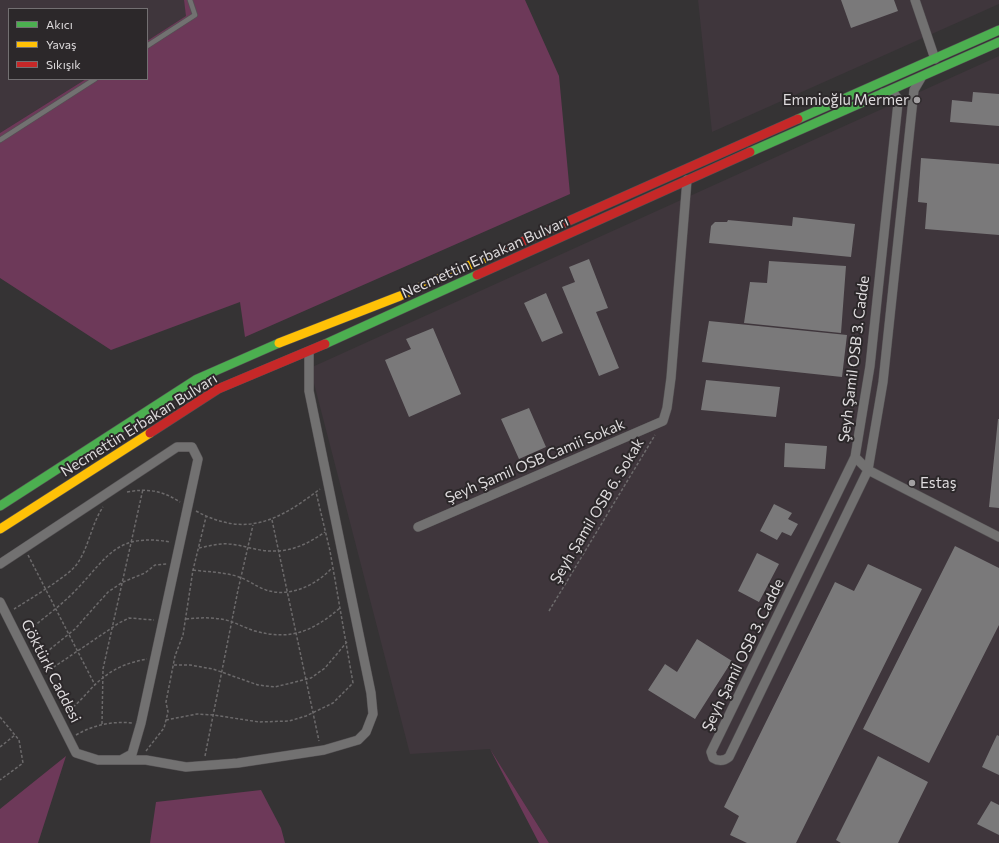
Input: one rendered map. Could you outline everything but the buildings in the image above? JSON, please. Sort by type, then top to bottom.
[{"type":"main road","name":"Necmettin Erbakan Bulvarı","points":[[0,506],[197,379],[294,337],[400,296],[999,30]]},
{"type":"main road","name":"Necmettin Erbakan Bulvarı","points":[[0,529],[218,389],[309,352],[687,180],[999,42]]},
{"type":"street","points":[[915,0],[935,59]]},
{"type":"street","points":[[868,470],[884,382],[914,90],[923,75]]},
{"type":"street","name":"Şeyh Şamil OSB 3. Cadde","points":[[868,470],[729,757],[725,760],[718,761],[713,758],[711,752],[855,457],[870,366],[898,103],[897,97],[883,93]]},
{"type":"street","name":"Şeyh Şamil OSB Camii Sokak","points":[[418,527],[663,421],[668,408],[671,378],[687,180]]},
{"type":"street","points":[[119,761],[146,760],[186,768],[322,751],[358,740],[366,732],[373,714],[362,649],[309,391],[309,352]]},
{"type":"street","points":[[0,564],[177,447],[192,447],[198,459],[141,723],[132,754],[119,761]]},
{"type":"street","points":[[855,457],[868,470],[999,537]]},
{"type":"street","name":"Göktürk Caddesi","points":[[0,602],[76,753],[98,760],[119,761]]},
{"type":"lane","points":[[148,45],[194,15],[190,0]]},
{"type":"lane","points":[[0,140],[93,80]]},
{"type":"path","name":"Şeyh Şamil OSB 6. Sokak","points":[[549,611],[655,435]]},
{"type":"path","points":[[126,492],[151,489],[168,494],[206,516],[224,523],[241,525],[254,524],[272,519],[285,513],[328,483]]},
{"type":"path","points":[[102,724],[103,669],[114,627],[143,489]]},
{"type":"path","points":[[166,720],[186,715],[213,715],[245,721],[273,723],[289,721],[313,713],[333,703],[354,683],[326,532],[316,492]]},
{"type":"path","points":[[6,615],[76,566],[89,540],[96,518],[108,502]]},
{"type":"path","points":[[132,754],[145,752],[164,728],[168,712],[166,702],[186,619],[193,570],[206,516]]},
{"type":"path","points":[[272,519],[322,751]]},
{"type":"path","points":[[202,766],[231,622],[254,524]]},
{"type":"path","points":[[198,548],[219,544],[278,551],[304,545],[326,532]]},
{"type":"path","points":[[19,640],[76,589],[111,552],[132,542],[155,540],[179,544]]},
{"type":"path","points":[[25,548],[95,685]]},
{"type":"path","points":[[31,664],[69,634],[108,592],[123,582],[145,573],[155,565],[164,563],[174,566]]},
{"type":"path","points":[[193,570],[219,572],[241,578],[267,590],[287,592],[306,587],[316,581],[332,567]]},
{"type":"path","points":[[186,619],[221,619],[254,631],[272,635],[296,634],[322,623],[340,608]]},
{"type":"path","points":[[38,677],[128,618],[141,618],[162,622]]},
{"type":"path","points":[[174,665],[190,665],[221,672],[258,685],[275,687],[311,678],[324,668],[347,642]]},
{"type":"path","points":[[57,716],[79,703],[104,677],[120,667],[148,658],[154,660]]},
{"type":"path","points":[[0,717],[19,740],[23,763],[0,780]]},
{"type":"path","points":[[69,739],[80,732],[102,724],[112,722],[141,723]]},
{"type":"path","points":[[0,747],[15,736]]},
{"type":"shaded area","points":[[0,0],[184,0],[187,16],[148,40],[148,8],[8,8],[8,80],[84,80],[0,133]]},
{"type":"shaded area","points":[[184,0],[525,0],[559,76],[570,194],[245,337],[240,302],[111,350],[0,278],[0,133],[84,80],[148,80],[148,40],[186,16]]},
{"type":"shaded area","points":[[698,0],[999,0],[999,4],[712,132]]},
{"type":"shaded area","points":[[999,56],[999,843],[549,843],[490,749],[410,754],[310,368]]},
{"type":"shaded area","points":[[490,749],[549,843],[539,843]]},
{"type":"shaded area","points":[[66,756],[38,843],[0,843],[0,809]]},
{"type":"shaded area","points":[[261,790],[281,828],[285,843],[150,843],[156,802]]},
{"type":"traffic: fast","points":[[798,119],[999,30]]},
{"type":"traffic: fast","points":[[750,152],[999,42]]},
{"type":"traffic: fast","points":[[325,344],[477,275]]},
{"type":"traffic: fast","points":[[0,506],[197,379],[279,343]]},
{"type":"traffic: slow","points":[[279,343],[400,296],[508,248]]},
{"type":"traffic: slow","points":[[0,529],[150,433]]},
{"type":"traffic: jam","points":[[508,248],[798,119]]},
{"type":"traffic: jam","points":[[477,275],[750,152]]},
{"type":"traffic: jam","points":[[150,433],[218,389],[325,344]]},
{"type":"place","name":"Emmioğlu Mermer","points":[[917,100]]},
{"type":"place","name":"Estaş","points":[[912,483]]}]
